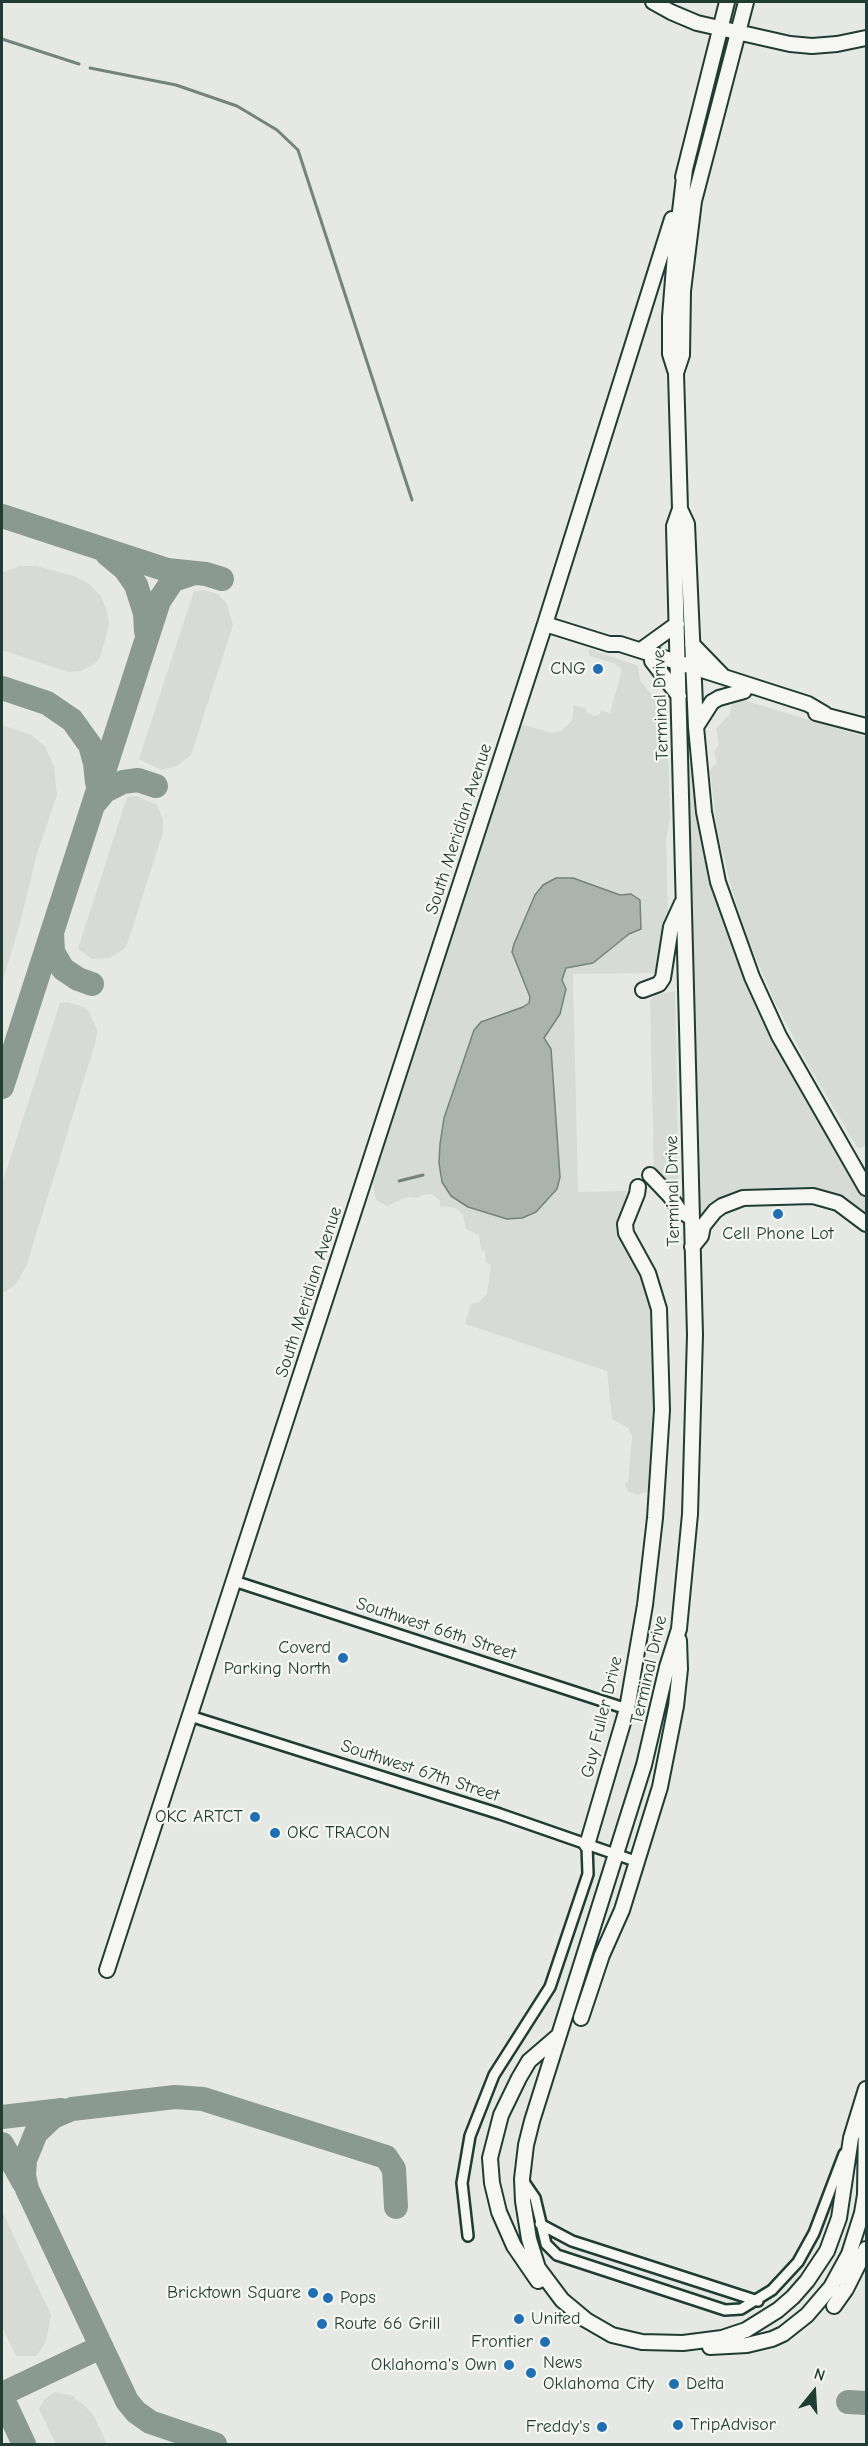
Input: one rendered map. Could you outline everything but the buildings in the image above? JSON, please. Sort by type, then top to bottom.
[{"type":"main road","points":[[652,2],[671,12],[720,29],[768,40],[812,46],[867,38]]},
{"type":"main road","points":[[685,169],[728,2]]},
{"type":"main road","points":[[738,32],[746,2]]},
{"type":"main road","name":"Terminal Drive","points":[[676,373],[682,355],[683,291],[694,201],[738,32]]},
{"type":"main road","name":"Terminal Drive","points":[[685,169],[670,317],[670,354],[676,373],[680,509],[674,526],[695,1385],[690,1514],[679,1629],[667,1667],[644,1765],[526,2145],[522,2179],[525,2222],[538,2268],[562,2300],[586,2320],[612,2335],[642,2342],[683,2343],[722,2338],[746,2330],[778,2310],[807,2281],[826,2251],[839,2218],[851,2138],[867,2089]]},
{"type":"main road","name":"South Meridian Avenue","points":[[107,1970],[545,624],[661,256],[685,169]]},
{"type":"main road","name":"Terminal Drive","points":[[680,509],[687,524],[696,727],[709,844],[718,882],[739,946],[779,1036],[867,1188]]},
{"type":"main road","points":[[545,624],[609,644],[620,644],[640,650],[744,691],[806,711],[867,726]]},
{"type":"main road","points":[[640,650],[676,624]]},
{"type":"main road","points":[[609,644],[616,650],[678,666]]},
{"type":"main road","points":[[692,644],[724,677]]},
{"type":"main road","points":[[652,661],[679,696]]},
{"type":"main road","points":[[694,671],[724,677],[808,704],[825,714]]},
{"type":"main road","points":[[696,727],[712,702],[731,693],[744,691]]},
{"type":"main road","points":[[644,990],[659,984],[663,978],[671,927],[684,899]]},
{"type":"main road","points":[[650,1175],[670,1196],[679,1210],[692,1218]]},
{"type":"main road","name":"Guy Fuller Drive","points":[[587,1845],[627,1709],[645,1605],[655,1518],[662,1410],[659,1309],[652,1282],[631,1243],[625,1224],[638,1187]]},
{"type":"main road","points":[[692,1247],[701,1236],[708,1218],[715,1211],[743,1198],[813,1196],[838,1203],[867,1224]]},
{"type":"main road","points":[[581,2018],[602,1955],[622,1910],[655,1807],[671,1740],[680,1669],[679,1629]]},
{"type":"main road","points":[[578,1974],[594,1979]]},
{"type":"main road","points":[[559,2036],[529,2061],[501,2115],[490,2158],[499,2212],[514,2246],[531,2272],[564,2308],[607,2335],[651,2348],[701,2348],[761,2343],[783,2334],[822,2298],[841,2270],[862,2213],[865,2195],[867,2117]]},
{"type":"main road","points":[[834,2306],[846,2289],[867,2249]]},
{"type":"street","name":"Southwest 66th Street","points":[[234,1581],[627,1709]]},
{"type":"street","name":"Southwest 67th Street","points":[[190,1716],[500,1814],[638,1862]]},
{"type":"street","name":"Guy Fuller Drive","points":[[468,2236],[462,2183],[464,2162],[473,2128],[494,2075],[534,2016],[550,1987],[588,1874],[587,1845]]},
{"type":"street","points":[[522,2179],[535,2198],[546,2244],[557,2255],[725,2310],[741,2309],[758,2301],[786,2277],[808,2246],[851,2138]]},
{"type":"street","points":[[540,2224],[558,2236],[572,2241],[758,2301]]},
{"type":"shaded area","points":[[2,2],[866,2],[866,2444],[2,2444]]},
{"type":"shaded area","points":[[19,566],[36,566],[74,576],[89,584],[101,596],[109,624],[100,658],[93,665],[81,671],[68,672],[2,650],[2,573]]},
{"type":"shaded area","points":[[205,590],[218,594],[227,604],[233,625],[191,755],[177,766],[161,770],[139,759],[194,591]]},
{"type":"shaded area","points":[[590,649],[638,666],[640,680],[658,700],[655,712],[662,723],[661,734],[668,740],[670,819],[666,840],[668,912],[660,973],[573,974],[578,1192],[628,1191],[632,1188],[621,1237],[642,1275],[653,1308],[655,1389],[652,1486],[649,1491],[638,1495],[629,1492],[625,1485],[625,1482],[628,1483],[632,1436],[628,1428],[612,1419],[607,1371],[465,1324],[471,1304],[479,1302],[487,1294],[491,1265],[486,1262],[479,1235],[466,1229],[463,1215],[455,1208],[440,1206],[440,1201],[432,1194],[422,1195],[419,1198],[407,1197],[387,1206],[376,1200],[372,1179],[519,726],[524,725],[552,733],[561,731],[572,721],[574,705],[587,709],[586,712],[595,716],[600,714],[601,710],[610,713],[622,670],[615,664],[590,656],[588,652]]},
{"type":"shaded area","points":[[733,697],[866,737],[866,1144],[861,1148],[857,1147],[805,1059],[775,1002],[749,942],[731,887],[717,829],[710,770],[717,762],[714,752],[719,744],[716,729],[730,714]]},
{"type":"shaded area","points":[[2,725],[31,735],[45,746],[54,767],[57,796],[38,850],[2,983]]},
{"type":"shaded area","points":[[686,762],[690,762],[694,770],[701,831],[717,900],[746,979],[852,1173],[866,1201],[866,1216],[839,1196],[808,1189],[736,1192],[716,1204],[703,1216],[698,1216]]},
{"type":"shaded area","points":[[137,796],[157,805],[163,820],[163,832],[125,948],[109,958],[92,959],[78,949],[127,797]]},
{"type":"shaded area","points":[[556,878],[573,878],[620,895],[631,894],[640,900],[641,929],[629,934],[593,963],[566,968],[562,980],[566,989],[560,1014],[544,1038],[551,1049],[560,1177],[557,1189],[536,1212],[522,1218],[507,1219],[468,1207],[451,1196],[442,1182],[439,1163],[440,1144],[444,1118],[474,1030],[481,1022],[529,1003],[530,997],[512,952],[535,895],[543,885]]},
{"type":"shaded area","points":[[675,991],[679,1193],[677,1196],[654,1171],[650,1001],[655,995]]},
{"type":"shaded area","points":[[67,1002],[84,1007],[89,1012],[97,1030],[96,1040],[27,1264],[17,1283],[2,1294],[2,1184],[60,1003]]},
{"type":"shaded area","points":[[2,2211],[51,2315],[46,2342],[36,2356],[16,2356],[2,2326]]},
{"type":"shaded area","points":[[54,2392],[75,2396],[74,2398],[94,2416],[107,2444],[56,2444],[39,2409],[44,2400]]},
{"type":"waterway","points":[[2,39],[79,64]]},
{"type":"waterway","points":[[90,68],[176,85],[237,106],[277,130],[298,150],[412,500]]},
{"type":"waterway","points":[[399,1181],[423,1175]]},
{"type":"taxiway","points":[[2,516],[167,570],[206,574],[222,579]]},
{"type":"taxiway","points":[[107,554],[125,569],[136,585],[145,613],[146,631]]},
{"type":"taxiway","points":[[2,1087],[159,601],[173,580],[194,573]]},
{"type":"taxiway","points":[[2,688],[47,703],[72,720],[90,745],[97,782]]},
{"type":"taxiway","points":[[94,804],[105,791],[123,782],[138,780],[156,786]]},
{"type":"taxiway","points":[[52,932],[53,952],[63,969],[78,979],[92,984]]},
{"type":"taxiway","points":[[215,2444],[150,2422],[136,2412],[127,2401],[27,2189],[24,2175],[25,2160],[36,2133],[53,2117],[72,2109],[175,2097],[203,2099],[386,2157],[394,2169],[396,2207]]},
{"type":"taxiway","points":[[2,2117],[62,2110]]},
{"type":"taxiway","points":[[2,2144],[24,2183]]},
{"type":"taxiway","points":[[2,2394],[101,2347]]},
{"type":"taxiway","points":[[2,2397],[24,2444]]},
{"type":"taxiway","points":[[848,2402],[866,2403]]},
{"type":"place","name":"CNG","points":[[598,669]]},
{"type":"place","name":"Cell Phone Lot","points":[[778,1214]]},
{"type":"place","name":"Coverd Parking North","points":[[343,1658]]},
{"type":"place","name":"OKC ARTCT","points":[[255,1817]]},
{"type":"place","name":"OKC TRACON","points":[[275,1833]]},
{"type":"place","name":"Bricktown Square","points":[[313,2293]]},
{"type":"place","name":"Pops","points":[[328,2298]]},
{"type":"place","name":"United","points":[[519,2319]]},
{"type":"place","name":"Route 66 Grill","points":[[322,2324]]},
{"type":"place","name":"Frontier","points":[[545,2342]]},
{"type":"place","name":"Oklahoma's Own","points":[[509,2365]]},
{"type":"place","name":"News Oklahoma City","points":[[531,2373]]},
{"type":"place","name":"Delta","points":[[674,2384]]},
{"type":"place","name":"TripAdvisor","points":[[678,2425]]},
{"type":"place","name":"Freddy's","points":[[602,2427]]}]
